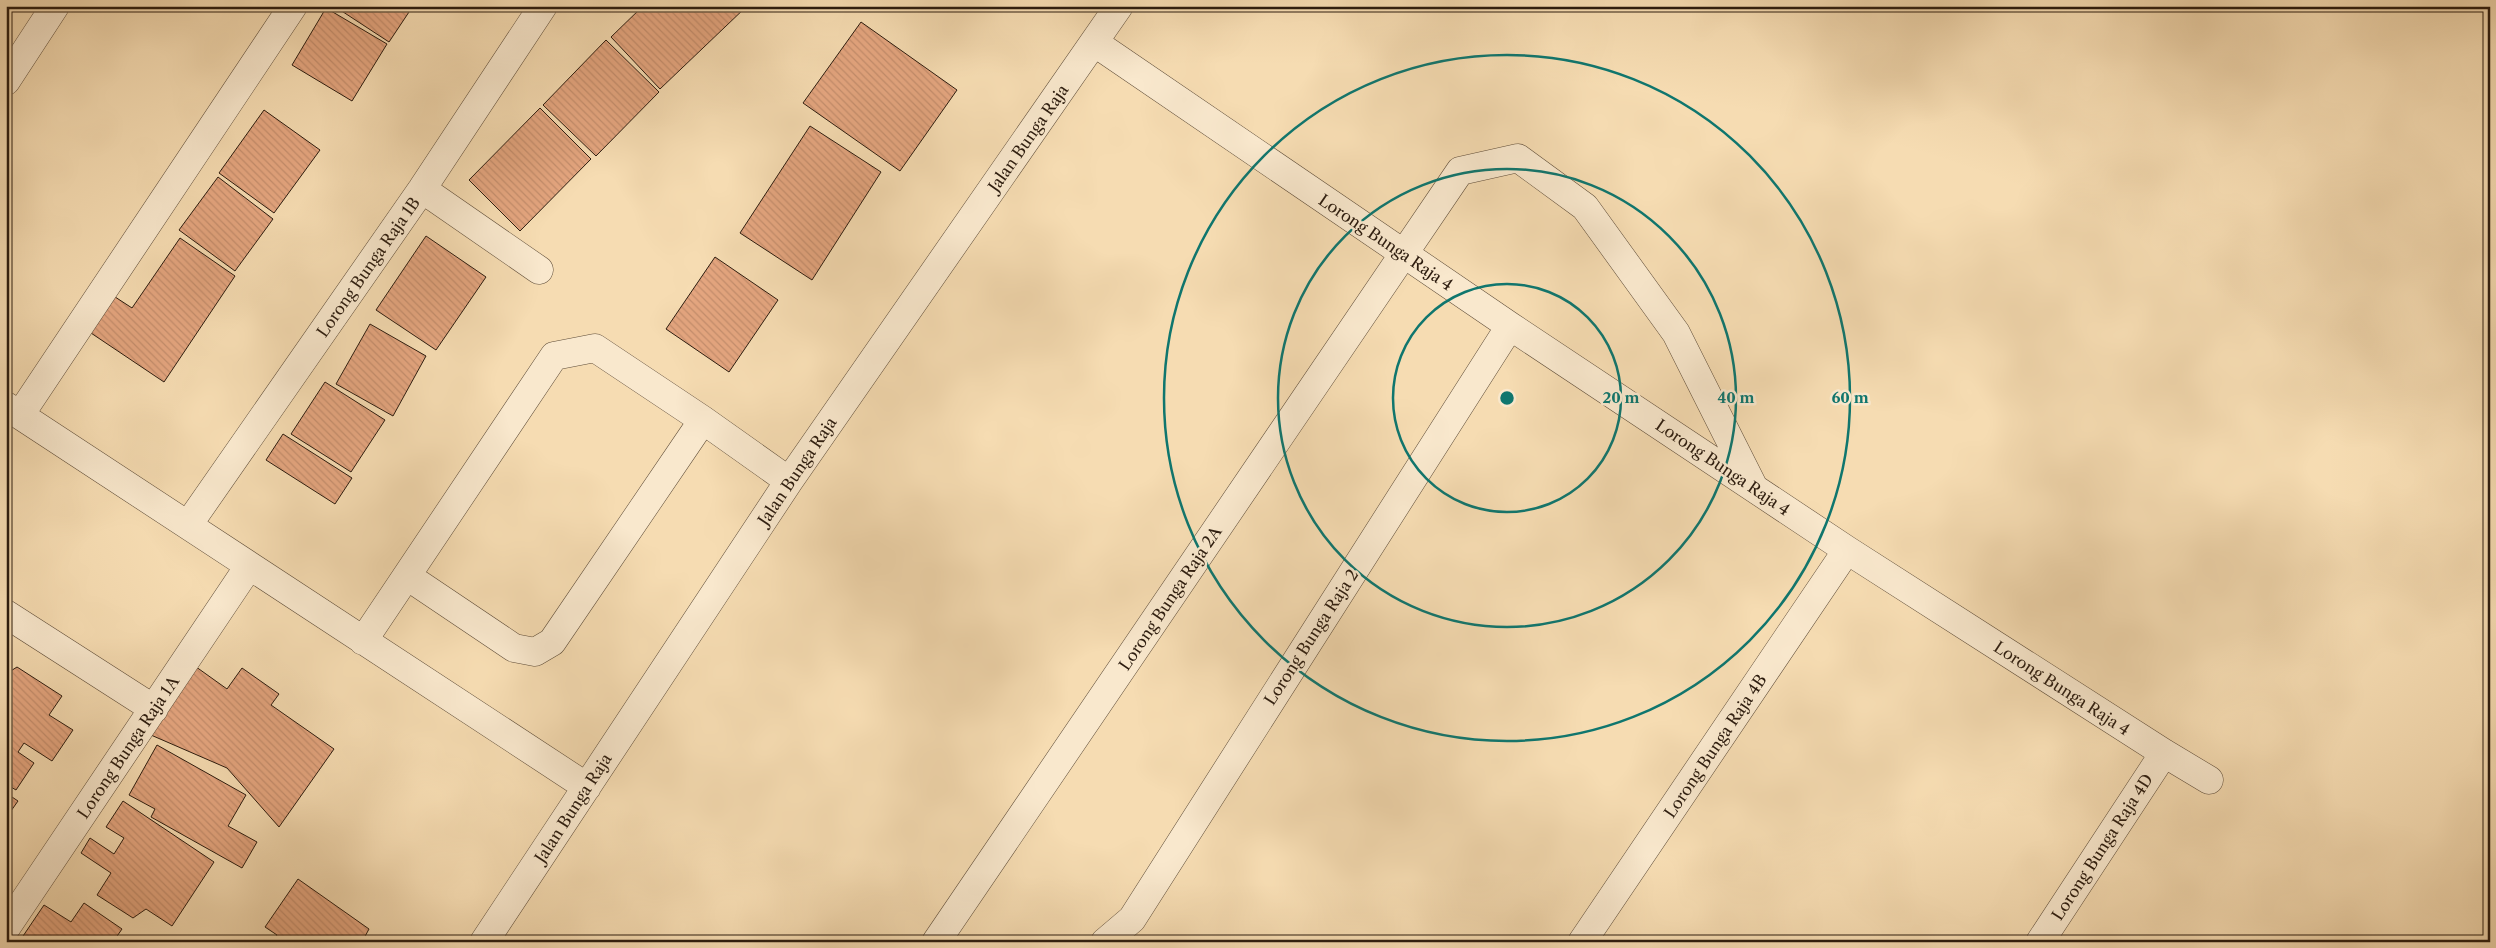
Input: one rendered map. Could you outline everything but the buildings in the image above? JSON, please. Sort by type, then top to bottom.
[{"type":"street","points":[[6,81],[55,6]]},
{"type":"street","points":[[293,6],[13,411],[587,787]]},
{"type":"street","name":"Lorong Bunga Raja 1B","points":[[188,526],[422,189],[543,6]]},
{"type":"street","name":"Jalan Bunga Raja","points":[[484,942],[789,481],[1119,6]]},
{"type":"street","name":"Lorong Bunga Raja 4","points":[[1095,43],[1404,255],[1847,550],[2209,780]]},
{"type":"street","name":"Lorong Bunga Raja 2A","points":[[936,942],[1460,171],[1518,158],[1585,207],[1676,333],[1753,486]]},
{"type":"street","points":[[422,189],[540,270]]},
{"type":"street","name":"Lorong Bunga Raja 2","points":[[1105,942],[1132,919],[1510,326]]},
{"type":"street","points":[[363,641],[554,356],[595,348],[703,420],[789,481]]},
{"type":"street","points":[[407,576],[514,648],[535,652],[552,642],[703,420]]},
{"type":"street","name":"Lorong Bunga Raja 4B","points":[[1582,942],[1847,550]]},
{"type":"street","name":"Lorong Bunga Raja 1A","points":[[6,928],[249,566]]},
{"type":"street","points":[[6,614],[154,709]]},
{"type":"street","name":"Lorong Bunga Raja 4D","points":[[2040,942],[2164,753]]}]
